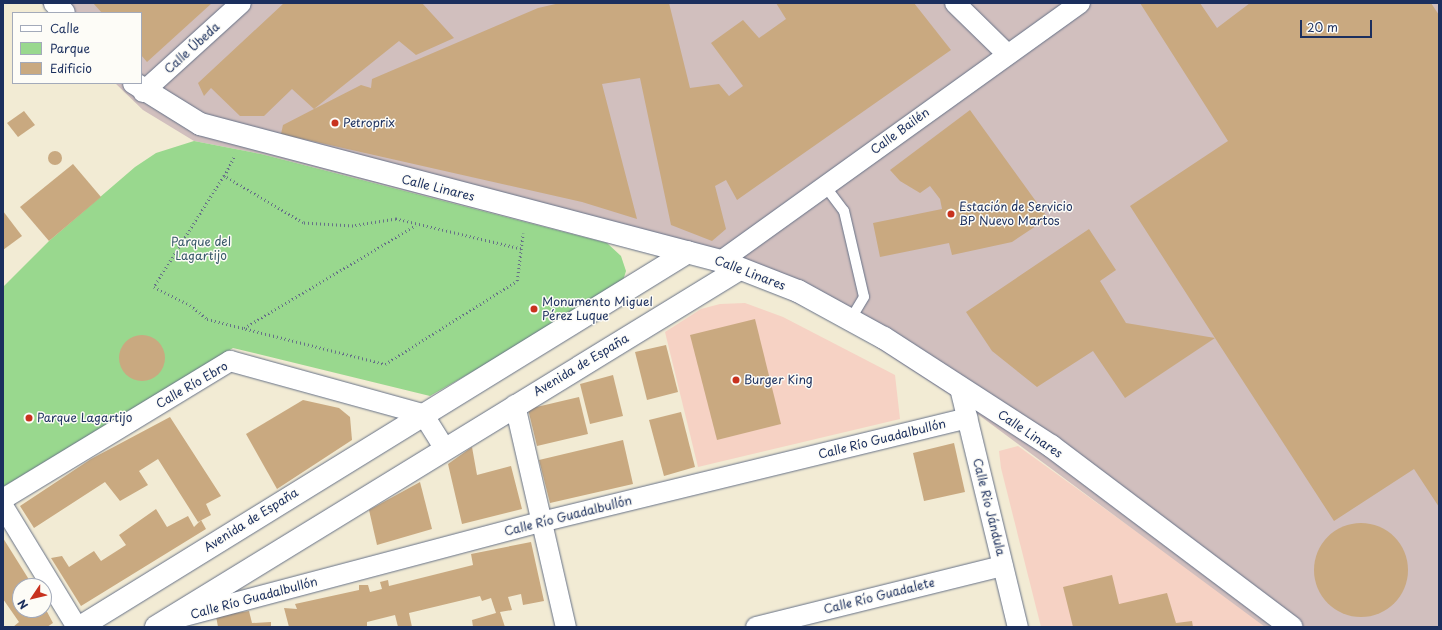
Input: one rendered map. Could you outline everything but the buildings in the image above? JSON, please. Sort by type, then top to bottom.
[{"type":"street","points":[[55,3],[63,12]]},
{"type":"street","name":"Calle Úbeda","points":[[138,88],[241,3]]},
{"type":"street","points":[[955,3],[1006,53]]},
{"type":"street","name":"Calle Bailén","points":[[730,265],[825,186],[1006,53],[1080,3]]},
{"type":"street","name":"Calle Linares","points":[[138,88],[200,124],[245,138],[688,252],[730,265],[798,291],[850,319],[1050,446],[1291,627]]},
{"type":"street","name":"Avenida de España","points":[[80,627],[423,414],[688,252]]},
{"type":"street","name":"Avenida de España","points":[[163,624],[515,405],[730,265]]},
{"type":"street","name":"Calle Río Ebro","points":[[3,499],[230,361],[423,414]]},
{"type":"street","name":"Calle Rio Jándula","points":[[960,388],[1018,627]]},
{"type":"street","points":[[515,405],[566,627]]},
{"type":"street","points":[[423,414],[444,448]]},
{"type":"street","name":"Calle Río Guadalbullón","points":[[163,624],[541,522],[967,418]]},
{"type":"street","points":[[3,506],[77,627]]},
{"type":"street","name":"Calle Río Guadalete","points":[[756,627],[1003,566]]},
{"type":"lane","points":[[825,186],[844,211],[864,297],[850,319]]},
{"type":"path","points":[[521,249],[396,219],[353,226],[303,223],[224,176],[154,288],[190,305],[207,319],[385,364],[517,281],[527,211]]},
{"type":"path","points":[[243,328],[416,224]]},
{"type":"shaded area","points":[[41,3],[1439,3],[1439,627],[1265,627],[964,404],[847,328],[773,292],[702,267],[261,154],[194,141],[143,110],[116,84],[142,84],[142,12],[49,12]]},
{"type":"shaded area","points":[[745,303],[783,317],[895,375],[900,419],[698,467],[665,332],[701,309],[720,304]]},
{"type":"shaded area","points":[[1018,446],[1226,596],[1265,627],[1041,627],[1001,468],[999,451]]},
{"type":"green space","name":"Parque del Lagartijo","points":[[194,141],[261,154],[607,243],[621,256],[626,271],[621,287],[430,396],[233,348],[3,487],[3,287],[49,241],[135,167],[156,153]]},
{"type":"place","name":"Petroprix","points":[[335,123]]},
{"type":"place","name":"Estación de Servicio BP Nuevo Martos","points":[[951,214]]},
{"type":"place","name":"Monumento Miguel Pérez Luque","points":[[534,309]]},
{"type":"place","name":"Burger King","points":[[736,380]]},
{"type":"place","name":"Parque Lagartijo","points":[[29,418]]}]
